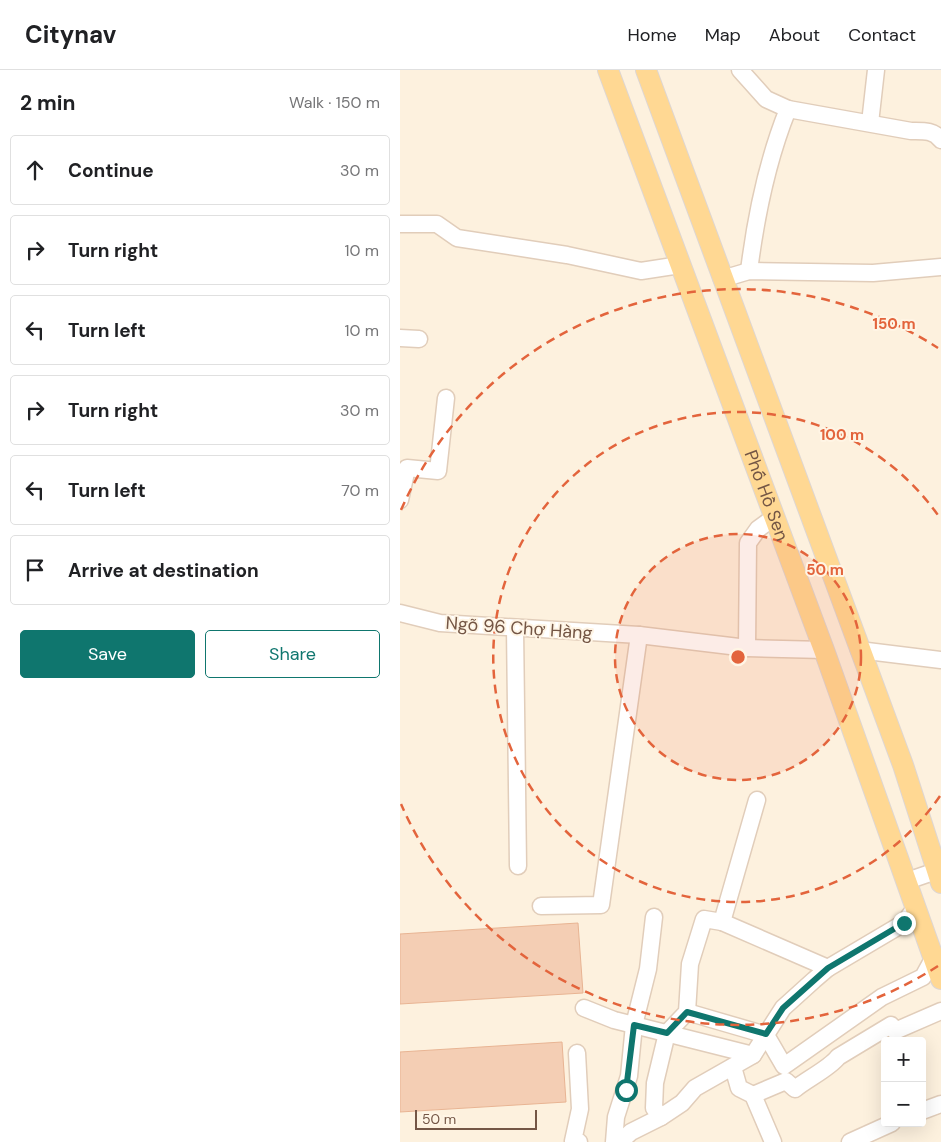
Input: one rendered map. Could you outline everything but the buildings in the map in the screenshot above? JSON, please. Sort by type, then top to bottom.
[{"type":"main road","name":"Phố Hồ Sen","points":[[608,70],[773,518],[824,650],[941,979]]},
{"type":"main road","name":"Phố Hồ Sen","points":[[646,70],[903,765],[939,870]]},
{"type":"street","points":[[740,70],[766,99],[788,109],[929,132],[936,134],[941,140]]},
{"type":"street","points":[[870,123],[876,70]]},
{"type":"street","points":[[750,271],[755,228],[774,142],[788,109]]},
{"type":"street","points":[[400,224],[438,224],[457,238],[567,255],[641,272],[680,265]]},
{"type":"street","points":[[722,279],[750,271],[874,273],[941,267]]},
{"type":"street","points":[[400,338],[419,338]]},
{"type":"street","points":[[400,500],[407,468],[438,471],[446,398]]},
{"type":"street","points":[[747,648],[748,543],[758,529],[773,518]]},
{"type":"street","name":"Ngõ 96 Chợ Hàng","points":[[400,613],[440,623],[639,635]]},
{"type":"street","points":[[515,628],[518,866]]},
{"type":"street","points":[[541,906],[601,905],[639,635],[747,648],[824,650]]},
{"type":"street","points":[[859,650],[941,660]]},
{"type":"street","points":[[722,922],[757,800]]},
{"type":"street","points":[[907,881],[939,870]]},
{"type":"street","points":[[654,917],[648,969],[634,1025],[629,1076],[616,1117],[621,1141],[682,1103],[695,1088],[753,1055],[783,1008],[828,968],[904,923],[916,907]]},
{"type":"street","points":[[661,1117],[654,1108],[655,1083],[667,1033],[687,1012],[690,964],[704,919],[722,922],[828,968]]},
{"type":"street","points":[[687,1012],[766,1034],[784,1066],[882,997],[923,977],[934,957]]},
{"type":"street","points":[[584,1008],[614,1020],[753,1055]]},
{"type":"street","points":[[753,1095],[786,1082],[795,1089],[812,1075],[833,1064],[838,1056],[891,1025],[895,1031],[941,1011]]},
{"type":"street","points":[[577,1053],[580,1109],[573,1141],[579,1142]]},
{"type":"street","points":[[733,1067],[739,1088],[753,1095],[773,1142]]},
{"type":"street","points":[[926,1110],[941,1104]]},
{"type":"street","points":[[850,1142],[883,1127]]},
{"type":"route","points":[[626,1090],[634,1025],[667,1033],[687,1012],[766,1034],[783,1008],[828,968],[904,923]]}]
